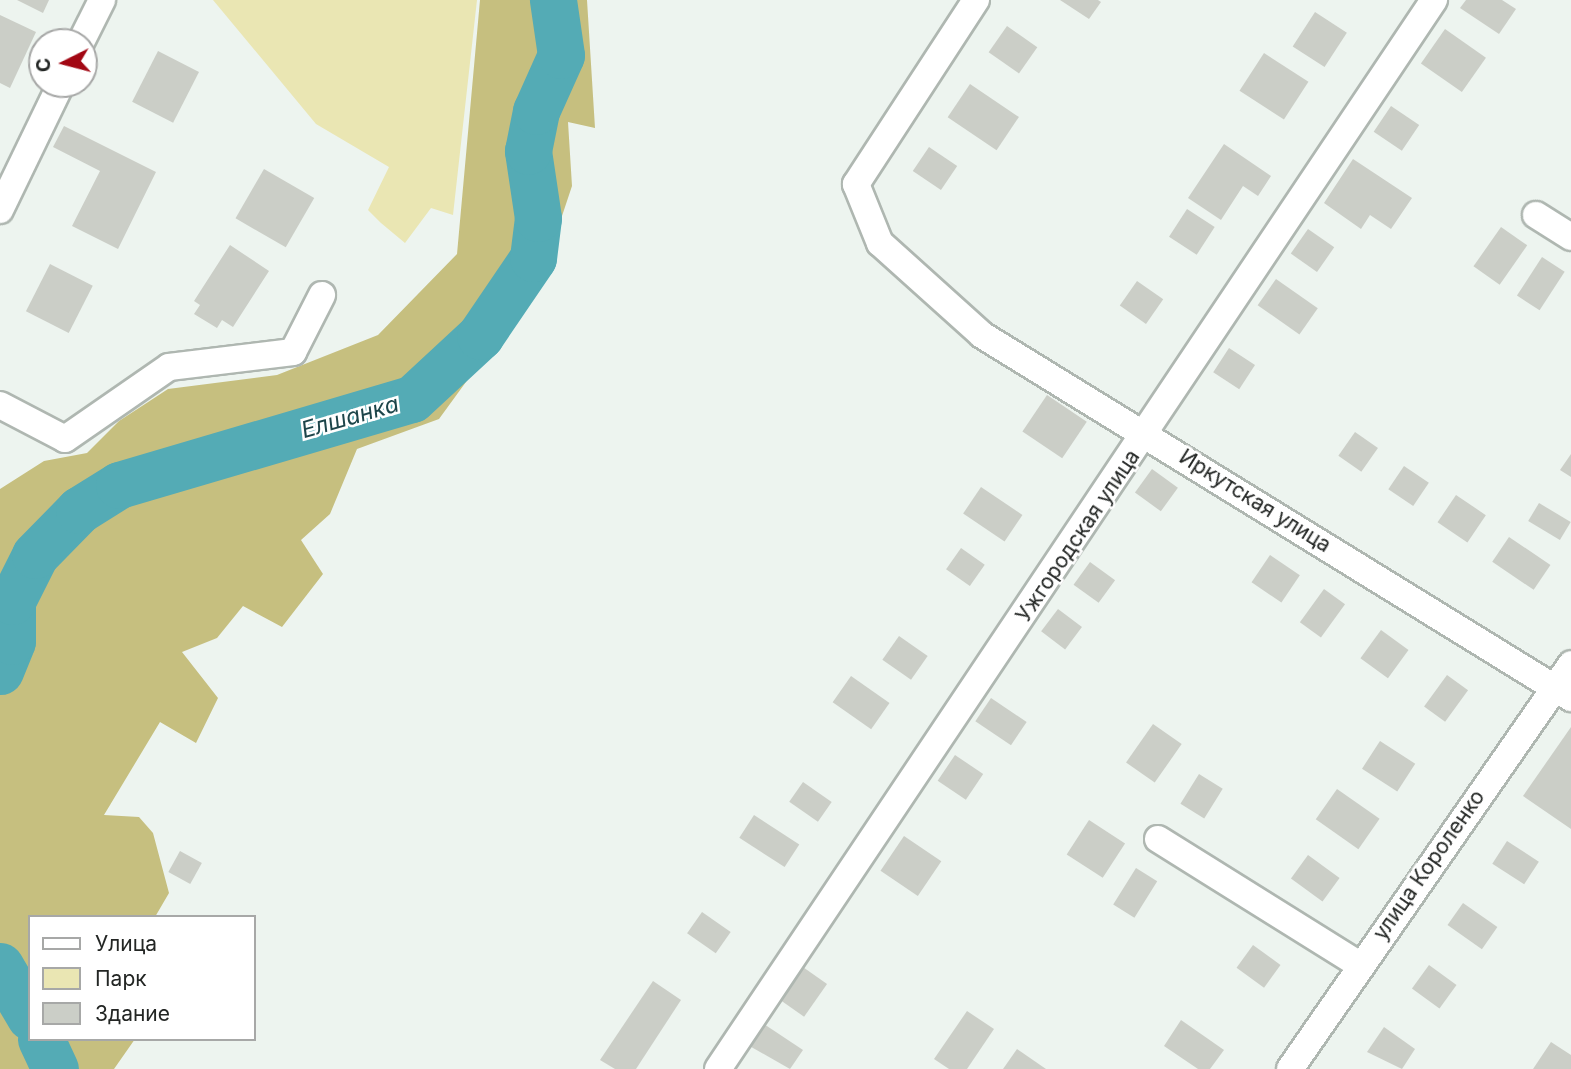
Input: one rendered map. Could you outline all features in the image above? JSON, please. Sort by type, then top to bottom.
[{"type":"street","points":[[88,28],[102,0]]},
{"type":"street","name":"Иркутская улица","points":[[976,0],[856,184],[880,243],[982,335],[1564,692]]},
{"type":"street","name":"Ужгородская улица","points":[[718,1069],[1147,434],[1434,0]]},
{"type":"street","points":[[0,210],[54,98]]},
{"type":"street","points":[[1536,215],[1571,237]]},
{"type":"street","points":[[0,405],[65,439],[169,367],[293,352],[322,295]]},
{"type":"street","name":"улица Короленко","points":[[1290,1069],[1358,964],[1564,692],[1571,664]]},
{"type":"street","points":[[1158,839],[1358,964]]},
{"type":"green space","points":[[213,0],[477,0],[453,215],[431,208],[405,243],[381,223],[368,210],[389,167],[316,124]]},
{"type":"shaded area","points":[[480,0],[587,0],[595,128],[568,122],[572,186],[541,279],[439,419],[357,449],[330,514],[301,540],[323,574],[282,627],[243,606],[217,638],[182,652],[218,698],[196,743],[160,722],[104,815],[139,817],[153,833],[169,893],[156,915],[28,915],[28,1041],[134,1041],[114,1069],[0,1069],[0,489],[44,461],[87,453],[119,421],[168,389],[277,375],[378,335],[457,254]]},
{"type":"building","points":[[17,0],[49,0],[43,13]]},
{"type":"building","points":[[1060,0],[1098,0],[1101,2],[1089,19]]},
{"type":"building","points":[[1466,0],[1502,0],[1516,9],[1499,34],[1460,8]]},
{"type":"building","points":[[1315,12],[1347,33],[1325,67],[1293,46]]},
{"type":"building","points":[[0,15],[28,28],[28,49],[10,88],[0,83]]},
{"type":"building","points":[[1007,26],[1037,47],[1019,73],[989,52]]},
{"type":"building","points":[[1445,29],[1486,58],[1462,92],[1421,63]]},
{"type":"building","points":[[158,51],[199,72],[173,123],[132,102]]},
{"type":"building","points":[[1264,53],[1308,82],[1284,120],[1239,91]]},
{"type":"building","points":[[970,84],[1019,117],[997,150],[948,117]]},
{"type":"building","points":[[1391,106],[1419,125],[1402,151],[1374,132]]},
{"type":"building","points":[[64,126],[156,172],[118,249],[72,226],[100,171],[53,147]]},
{"type":"building","points":[[1224,144],[1271,176],[1258,196],[1243,186],[1221,220],[1188,198]]},
{"type":"building","points":[[929,147],[957,166],[941,190],[913,171]]},
{"type":"building","points":[[1353,159],[1412,198],[1391,229],[1370,215],[1361,229],[1324,203]]},
{"type":"building","points":[[264,169],[314,198],[286,247],[236,218]]},
{"type":"building","points":[[1187,209],[1215,227],[1197,255],[1169,237]]},
{"type":"building","points":[[1501,227],[1527,245],[1500,285],[1473,266]]},
{"type":"building","points":[[1308,229],[1334,247],[1317,272],[1291,254]]},
{"type":"building","points":[[230,245],[269,271],[233,327],[222,320],[217,328],[194,314],[200,305],[194,301]]},
{"type":"building","points":[[1542,257],[1565,272],[1540,310],[1517,296]]},
{"type":"building","points":[[50,264],[93,286],[69,333],[26,311]]},
{"type":"building","points":[[1276,279],[1318,308],[1299,334],[1258,305]]},
{"type":"building","points":[[1137,281],[1163,299],[1146,324],[1120,306]]},
{"type":"building","points":[[1229,348],[1255,365],[1239,389],[1213,372]]},
{"type":"building","points":[[1047,395],[1087,422],[1062,458],[1022,431]]},
{"type":"building","points":[[1355,432],[1378,448],[1361,472],[1338,456]]},
{"type":"building","points":[[1571,454],[1571,477],[1560,470]]},
{"type":"building","points":[[1404,466],[1429,483],[1413,506],[1388,489]]},
{"type":"building","points":[[1152,469],[1178,488],[1161,511],[1135,492]]},
{"type":"building","points":[[981,487],[1022,515],[1005,541],[963,514]]},
{"type":"building","points":[[1456,495],[1486,515],[1467,542],[1438,522]]},
{"type":"building","points":[[1539,503],[1571,522],[1560,540],[1528,521]]},
{"type":"building","points":[[1509,537],[1550,565],[1534,590],[1492,562]]},
{"type":"building","points":[[961,548],[985,565],[970,586],[946,569]]},
{"type":"building","points":[[1270,555],[1300,575],[1281,602],[1252,582]]},
{"type":"building","points":[[1090,562],[1115,580],[1099,603],[1074,585]]},
{"type":"building","points":[[1324,589],[1345,604],[1321,637],[1300,622]]},
{"type":"building","points":[[1058,609],[1082,627],[1065,649],[1041,631]]},
{"type":"building","points":[[1381,630],[1409,650],[1388,678],[1360,658]]},
{"type":"building","points":[[899,636],[928,656],[911,680],[882,660]]},
{"type":"building","points":[[1447,675],[1468,690],[1445,722],[1424,707]]},
{"type":"building","points":[[851,676],[890,703],[871,729],[833,702]]},
{"type":"building","points":[[991,698],[1027,722],[1011,745],[975,721]]},
{"type":"building","points":[[1153,724],[1182,744],[1155,783],[1126,763]]},
{"type":"building","points":[[1571,727],[1571,829],[1523,796]]},
{"type":"building","points":[[1380,741],[1415,764],[1397,792],[1362,769]]},
{"type":"building","points":[[955,755],[983,774],[966,800],[938,781]]},
{"type":"building","points":[[1199,774],[1223,789],[1204,819],[1180,804]]},
{"type":"building","points":[[803,782],[832,802],[818,822],[789,802]]},
{"type":"building","points":[[1337,789],[1380,819],[1358,849],[1316,819]]},
{"type":"building","points":[[754,815],[799,844],[785,867],[739,838]]},
{"type":"building","points":[[1089,820],[1125,843],[1103,878],[1067,854]]},
{"type":"building","points":[[904,836],[941,861],[918,896],[881,871]]},
{"type":"building","points":[[1507,841],[1539,862],[1524,884],[1492,864]]},
{"type":"building","points":[[180,851],[202,863],[190,884],[168,872]]},
{"type":"building","points":[[1308,855],[1340,878],[1323,901],[1291,878]]},
{"type":"building","points":[[1136,868],[1157,881],[1134,918],[1113,904]]},
{"type":"building","points":[[1463,903],[1497,927],[1482,949],[1448,925]]},
{"type":"building","points":[[702,912],[731,932],[716,953],[687,933]]},
{"type":"building","points":[[1253,945],[1281,965],[1264,988],[1237,968]]},
{"type":"building","points":[[800,965],[827,984],[804,1017],[777,998]]},
{"type":"building","points":[[1429,965],[1457,985],[1439,1008],[1412,988]]},
{"type":"building","points":[[653,981],[681,1000],[636,1069],[615,1069],[600,1060]]},
{"type":"building","points":[[967,1011],[994,1029],[967,1069],[949,1069],[934,1059]]},
{"type":"building","points":[[1181,1020],[1224,1050],[1210,1069],[1198,1069],[1164,1046]]},
{"type":"building","points":[[761,1022],[803,1050],[790,1069],[746,1044]]},
{"type":"building","points":[[1384,1027],[1415,1049],[1402,1069],[1367,1052]]},
{"type":"building","points":[[1551,1042],[1571,1055],[1571,1069],[1533,1069]]},
{"type":"building","points":[[1017,1049],[1046,1069],[1003,1069]]},
{"type":"waterway","name":"Елшанка","points":[[0,671],[12,641],[12,601],[35,555],[79,510],[119,485],[412,399],[480,336],[533,258],[538,218],[528,151],[536,111],[561,55],[553,0]]},
{"type":"waterway","name":"Елшанка","points":[[0,966],[28,1014]]},
{"type":"waterway","name":"Елшанка","points":[[42,1041],[55,1069]]}]
